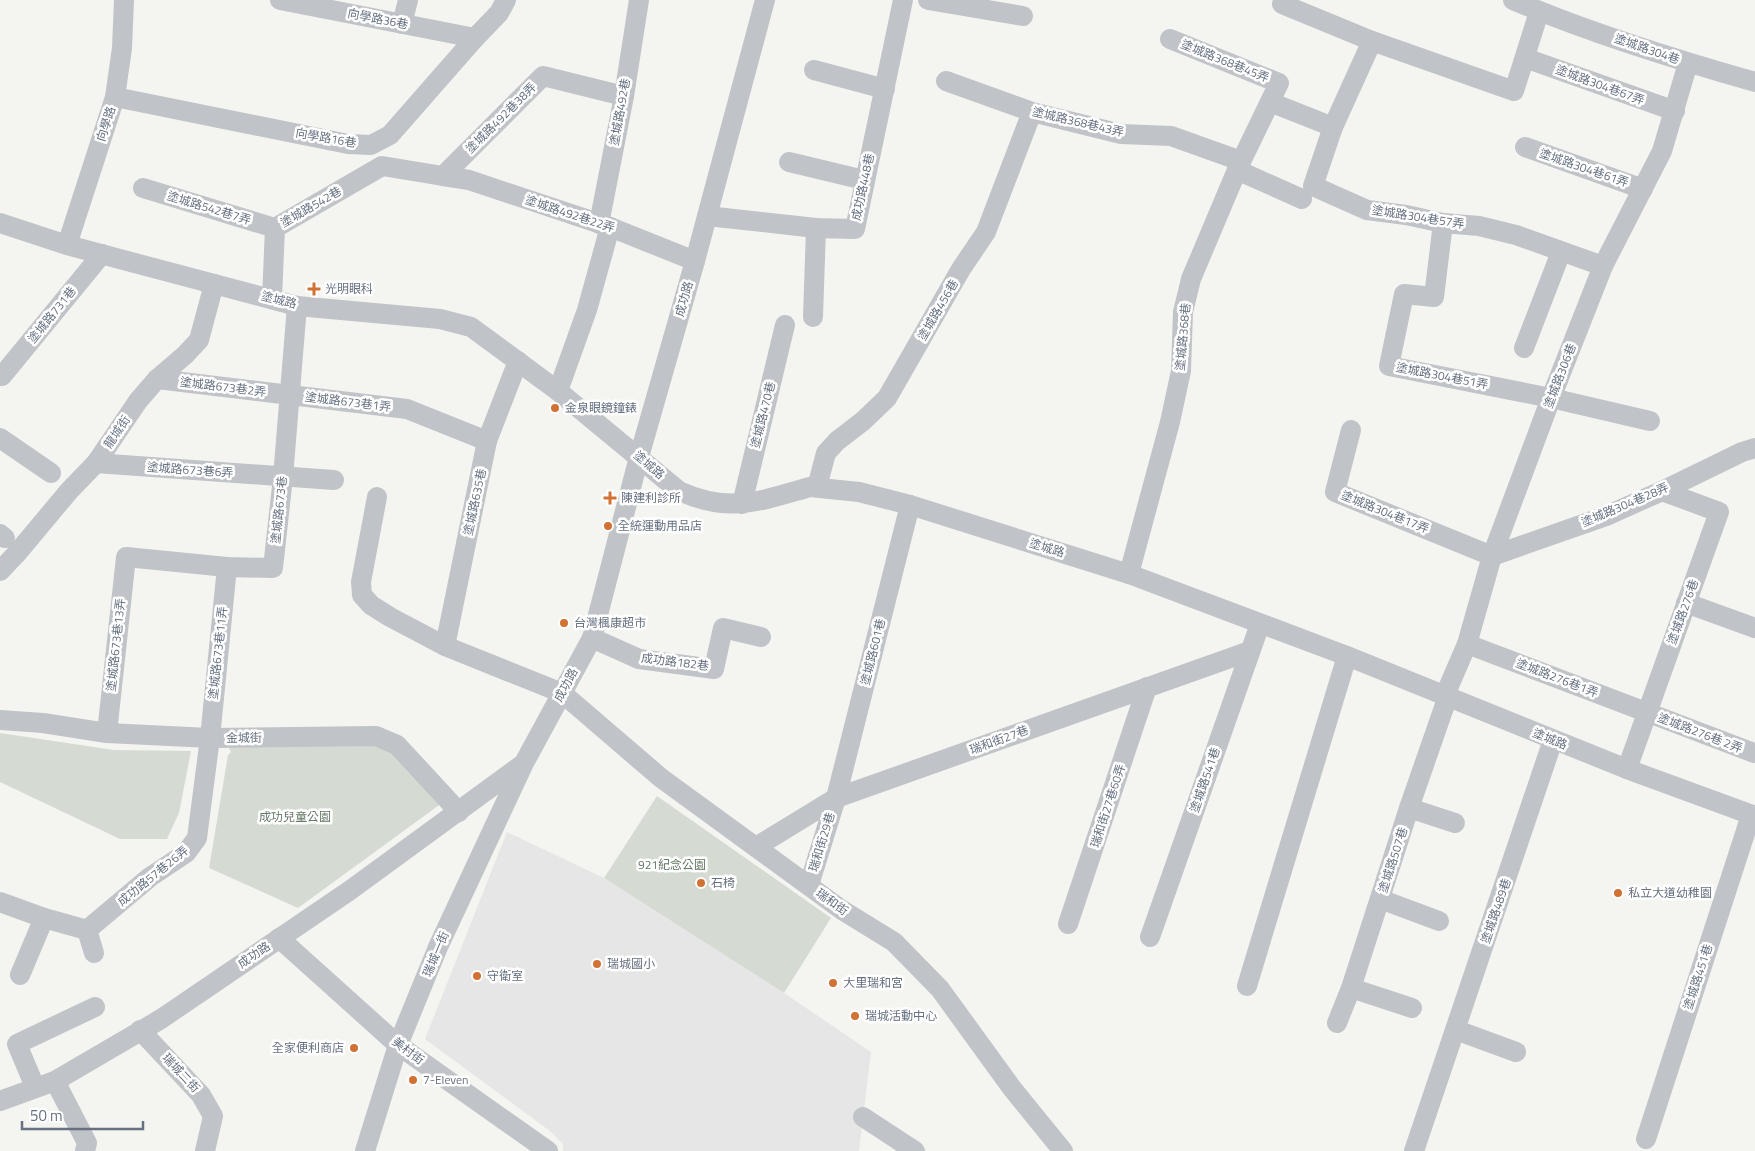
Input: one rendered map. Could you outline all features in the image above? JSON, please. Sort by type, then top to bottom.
[{"type":"street","name":"向學路","points":[[67,245],[115,97],[122,48],[124,0]]},
{"type":"street","name":"向學路36巷","points":[[280,0],[324,4],[402,24],[475,38]]},
{"type":"street","points":[[402,24],[408,0]]},
{"type":"street","name":"向學路16巷","points":[[115,97],[348,144],[371,145],[390,135],[499,13],[506,0]]},
{"type":"street","name":"塗城路492巷","points":[[558,391],[588,310],[605,225],[640,0]]},
{"type":"street","name":"成功路","points":[[0,1101],[55,1081],[161,1019],[349,891],[524,763],[592,638],[639,457],[695,261],[764,0]]},
{"type":"street","name":"成功路448巷","points":[[707,216],[816,228],[855,229],[904,0]]},
{"type":"street","points":[[928,0],[1022,16]]},
{"type":"street","name":"塗城路304巷","points":[[1512,0],[1537,6],[1688,63],[1755,82]]},
{"type":"street","points":[[1282,4],[1372,41],[1514,91],[1525,58],[1537,6]]},
{"type":"street","name":"塗城路368巷45弄","points":[[1170,39],[1279,83]]},
{"type":"street","name":"塗城路304巷57弄","points":[[1372,41],[1333,128],[1313,186],[1367,210],[1406,215],[1444,223],[1479,226],[1516,235],[1603,266]]},
{"type":"street","name":"塗城路304巷67弄","points":[[1525,58],[1675,111]]},
{"type":"street","name":"塗城路306巷","points":[[1447,695],[1467,644],[1492,556],[1551,398],[1603,266],[1662,151],[1688,63]]},
{"type":"street","points":[[814,70],[885,89]]},
{"type":"street","name":"塗城路492巷38弄","points":[[443,176],[543,76],[624,96]]},
{"type":"street","name":"塗城路368巷43弄","points":[[946,81],[1032,112],[1121,134],[1171,136],[1239,165],[1302,199]]},
{"type":"street","name":"塗城路368巷","points":[[1129,574],[1170,422],[1181,371],[1184,312],[1191,279],[1239,165],[1279,83]]},
{"type":"street","points":[[1270,102],[1333,128]]},
{"type":"street","name":"塗城路456巷","points":[[817,487],[826,453],[837,441],[863,421],[887,398],[961,269],[986,232],[1032,112]]},
{"type":"street","name":"塗城路304巷61弄","points":[[1525,148],[1643,189]]},
{"type":"street","points":[[789,162],[864,180]]},
{"type":"street","name":"塗城路542巷","points":[[272,298],[275,228],[382,166],[443,176]]},
{"type":"street","name":"塗城路492巷22弄","points":[[443,176],[469,180],[605,225],[695,261]]},
{"type":"street","name":"塗城路542巷7弄","points":[[143,188],[275,228]]},
{"type":"street","name":"塗城路","points":[[0,223],[67,245],[297,306],[440,319],[471,327],[558,391],[679,491],[701,499],[742,504],[773,498],[810,487],[817,487],[859,492],[910,505],[1129,574],[1347,656],[1447,695],[1553,740],[1753,816]]},
{"type":"street","name":"塗城路304巷51弄","points":[[1444,223],[1434,297],[1404,294],[1390,366],[1551,398]]},
{"type":"street","points":[[813,317],[816,228]]},
{"type":"street","points":[[1524,348],[1561,252]]},
{"type":"street","name":"塗城路731巷","points":[[2,376],[102,254]]},
{"type":"street","name":"龍城街","points":[[0,571],[96,463],[138,401],[156,379],[185,355],[199,340],[214,284]]},
{"type":"street","name":"塗城路673巷","points":[[126,557],[227,567],[273,568],[283,477],[297,306]]},
{"type":"street","name":"塗城路470巷","points":[[742,504],[785,325]]},
{"type":"street","name":"塗城路635巷","points":[[445,646],[487,441],[518,361]]},
{"type":"street","name":"塗城路673巷2弄","points":[[156,379],[289,395]]},
{"type":"street","name":"塗城路673巷1弄","points":[[289,395],[407,409],[487,441]]},
{"type":"street","points":[[1551,398],[1650,421]]},
{"type":"street","name":"塗城路304巷17弄","points":[[1351,430],[1335,492],[1492,556]]},
{"type":"street","points":[[0,438],[51,473]]},
{"type":"street","name":"塗城路304巷28弄","points":[[1492,556],[1606,516],[1742,452],[1755,448]]},
{"type":"street","name":"塗城路673巷6弄","points":[[96,463],[334,480]]},
{"type":"street","name":"塗城路276巷","points":[[1627,769],[1719,512],[1662,491]]},
{"type":"street","name":"瑞和街","points":[[377,497],[361,582],[362,595],[371,604],[390,617],[445,646],[562,693],[661,778],[842,910],[894,942],[940,989],[1011,1087],[1063,1151]]},
{"type":"street","name":"塗城路601巷","points":[[836,798],[910,505]]},
{"type":"street","name":"塗城路673巷13弄","points":[[107,733],[126,557]]},
{"type":"street","name":"塗城路673巷11弄","points":[[210,738],[227,567]]},
{"type":"street","points":[[1686,603],[1755,628]]},
{"type":"street","name":"塗城路541巷","points":[[1150,937],[1260,624]]},
{"type":"street","name":"成功路182巷","points":[[592,638],[639,659],[714,669],[723,628],[761,637]]},
{"type":"street","name":"塗城路276巷1弄","points":[[1467,644],[1646,712]]},
{"type":"street","name":"瑞和街27巷","points":[[756,847],[836,798],[1250,651]]},
{"type":"street","points":[[1247,986],[1347,656]]},
{"type":"street","name":"瑞和街27巷60弄","points":[[1068,924],[1148,687]]},
{"type":"street","name":"塗城路507巷","points":[[1338,1023],[1447,695]]},
{"type":"street","name":"塗城路276巷 2弄","points":[[1646,712],[1754,753]]},
{"type":"street","name":"金城街","points":[[0,720],[107,733],[210,738],[376,736],[397,745],[459,812]]},
{"type":"street","name":"成功路57巷26弄","points":[[87,930],[150,877],[186,853],[197,838],[210,738]]},
{"type":"street","name":"塗城路489巷","points":[[1414,1151],[1553,740]]},
{"type":"street","name":"瑞城一街","points":[[365,1151],[398,1045],[438,947],[524,763]]},
{"type":"street","name":"瑞和街29巷","points":[[809,885],[836,798]]},
{"type":"street","points":[[1409,808],[1455,823]]},
{"type":"street","name":"塗城路451巷","points":[[1646,1139],[1753,816]]},
{"type":"street","points":[[1380,899],[1439,921]]},
{"type":"street","points":[[0,902],[44,918],[87,930],[94,952]]},
{"type":"street","points":[[20,975],[44,918]]},
{"type":"street","name":"美村街","points":[[279,938],[398,1045],[548,1151]]},
{"type":"street","points":[[1351,988],[1412,1008]]},
{"type":"street","points":[[35,1087],[17,1044],[95,1006]]},
{"type":"street","name":"瑞城二街","points":[[140,1030],[201,1095],[213,1116],[205,1151]]},
{"type":"street","points":[[1456,1030],[1516,1052]]},
{"type":"street","points":[[55,1081],[87,1143],[86,1151]]},
{"type":"street","points":[[863,1117],[915,1151]]},
{"type":"shaded area","name":"瑞城國小","points":[[507,832],[604,878],[784,993],[871,1052],[859,1151],[563,1151],[563,1144],[550,1131],[425,1039]]},
{"type":"green space","points":[[0,733],[114,750],[191,751],[179,813],[167,839],[120,839],[0,782]]},
{"type":"green space","name":"成功兒童公園","points":[[243,738],[390,742],[442,803],[298,908],[209,868],[228,755],[231,752],[229,748]]},
{"type":"green space","name":"921紀念公園","points":[[657,796],[831,918],[784,993],[604,878]]},
{"type":"place","name":"光明眼科","points":[[314,289]]},
{"type":"place","name":"金泉眼鏡鐘錶","points":[[555,408]]},
{"type":"place","name":"陳建利診所","points":[[610,498]]},
{"type":"place","name":"全統運動用品店","points":[[608,526]]},
{"type":"place","name":"台灣楓康超市","points":[[564,623]]},
{"type":"place","name":"石椅","points":[[701,883]]},
{"type":"place","name":"私立大道幼稚園","points":[[1618,893]]},
{"type":"place","name":"瑞城國小","points":[[597,964]]},
{"type":"place","name":"守衛室","points":[[477,976]]},
{"type":"place","name":"大里瑞和宮","points":[[833,983]]},
{"type":"place","name":"瑞城活動中心","points":[[855,1016]]},
{"type":"place","name":"全家便利商店","points":[[354,1048]]},
{"type":"place","name":"7-Eleven","points":[[413,1080]]}]
